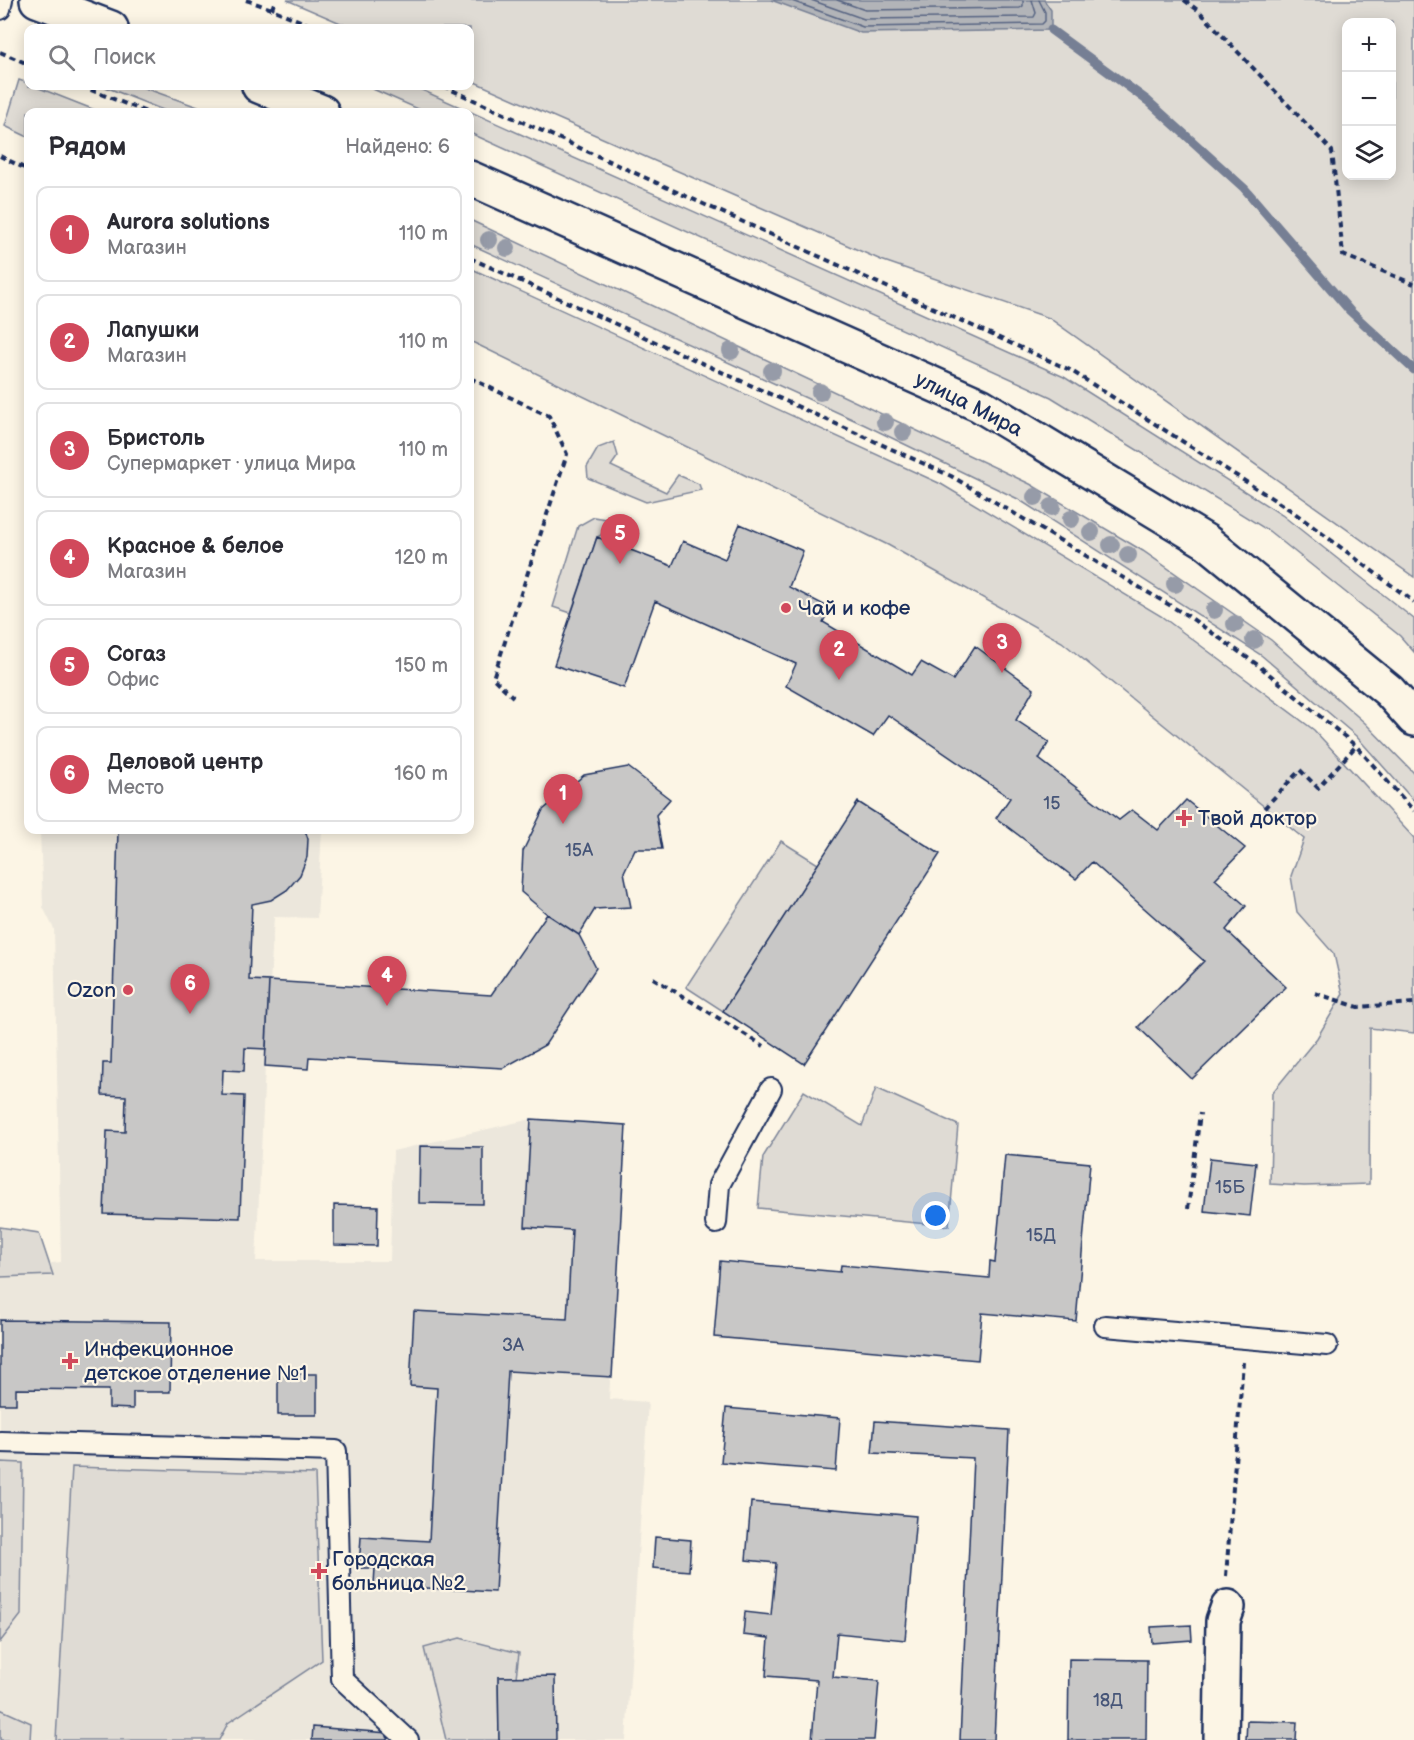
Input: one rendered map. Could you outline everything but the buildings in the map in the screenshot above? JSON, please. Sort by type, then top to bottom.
[{"type":"main road","points":[[37,0],[100,24]]},
{"type":"main road","points":[[269,90],[312,108]]},
{"type":"main road","name":"улица Мира","points":[[474,180],[980,405],[1207,542],[1389,691],[1414,719]]},
{"type":"main road","points":[[1221,1740],[1223,1621],[1228,1606]]},
{"type":"lane","points":[[0,9],[2,0]]},
{"type":"lane","points":[[716,1223],[719,1185],[771,1089]]},
{"type":"lane","points":[[1105,1326],[1327,1345]]},
{"type":"lane","points":[[0,1442],[336,1451],[342,1679],[408,1740]]},
{"type":"path","points":[[246,0],[272,9],[303,24]]},
{"type":"path","points":[[272,9],[275,0]]},
{"type":"path","points":[[1184,0],[1199,11],[1332,151],[1343,255],[1414,284]]},
{"type":"path","points":[[0,52],[24,62]]},
{"type":"path","points":[[91,90],[136,108]]},
{"type":"path","points":[[452,90],[1070,370],[1292,511],[1414,602]]},
{"type":"path","points":[[0,156],[24,168]]},
{"type":"path","points":[[474,260],[951,476],[1188,616],[1258,665],[1356,746],[1414,811]]},
{"type":"path","points":[[474,380],[549,416],[567,454],[493,678],[513,696]]},
{"type":"path","points":[[1257,816],[1299,770],[1318,788],[1356,746]]},
{"type":"path","points":[[653,978],[764,1046]]},
{"type":"path","points":[[1315,993],[1358,1007],[1414,1003]]},
{"type":"path","points":[[1188,1209],[1200,1113]]},
{"type":"path","points":[[1228,1606],[1226,1569],[1246,1338]]},
{"type":"shaded area","points":[[287,0],[1414,0],[1414,577],[1049,318],[881,260],[474,82],[474,24],[343,24]]},
{"type":"shaded area","points":[[19,80],[24,82],[24,90],[44,90],[90,108],[24,108],[24,135],[5,126]]},
{"type":"shaded area","points":[[113,90],[150,90],[201,108],[158,108]]},
{"type":"shaded area","points":[[375,90],[422,90],[462,108],[416,108]]},
{"type":"shaded area","points":[[474,113],[1064,377],[1282,515],[1414,619],[1414,652],[1400,636],[1269,531],[1051,397],[474,135]]},
{"type":"shaded area","points":[[474,222],[1030,484],[1143,551],[1271,640],[1365,723],[1414,773],[1414,801],[1356,736],[1261,655],[1018,499],[865,425],[474,246]]},
{"type":"shaded area","points":[[474,270],[941,484],[1161,616],[1314,730],[1414,838],[1414,1033],[1370,1028],[1369,1184],[1304,1186],[1270,1184],[1272,1093],[1317,1038],[1343,994],[1334,954],[1297,912],[1291,876],[1304,839],[1062,642],[888,545],[474,343]]},
{"type":"shaded area","points":[[614,442],[618,456],[611,466],[666,492],[678,475],[699,484],[701,490],[646,502],[588,478],[587,467],[598,448]]},
{"type":"shaded area","points":[[594,517],[612,520],[607,532],[597,537],[571,613],[553,607],[578,526]]},
{"type":"shaded area","name":"Городская больница №2","points":[[40,834],[322,834],[317,918],[274,917],[256,1261],[390,1261],[393,1151],[531,1119],[626,1125],[609,1399],[648,1402],[626,1740],[0,1740],[0,1269],[61,1262],[54,929],[43,907]]},
{"type":"shaded area","points":[[781,841],[818,864],[723,1011],[686,987]]},
{"type":"shaded area","points":[[876,1088],[958,1125],[949,1226],[758,1208],[763,1157],[804,1091],[862,1126]]},
{"type":"shaded area","points":[[0,1227],[39,1233],[53,1275],[0,1277]]},
{"type":"shaded area","points":[[0,1462],[23,1463],[21,1615],[0,1642]]},
{"type":"shaded area","points":[[72,1467],[315,1474],[322,1660],[228,1723],[219,1740],[56,1740]]},
{"type":"shaded area","points":[[460,1638],[519,1653],[516,1677],[498,1677],[499,1740],[446,1740],[424,1648]]},
{"type":"shaded area","points":[[0,1709],[31,1723],[30,1740],[0,1740]]},
{"type":"water","points":[[771,0],[1044,0],[1051,10],[1051,30],[861,33]]},
{"type":"waterway","points":[[1051,30],[1148,101],[1244,188],[1350,311],[1414,370]]},
{"type":"place","name":"Согаз","points":[[620,564]]},
{"type":"place","name":"Чай и кофе","points":[[786,608]]},
{"type":"place","name":"Бристоль","points":[[1002,673]]},
{"type":"place","name":"Лапушки","points":[[839,680]]},
{"type":"place","name":"Твой доктор","points":[[1184,818]]},
{"type":"place","name":"Aurora solutions","points":[[563,824]]},
{"type":"place","name":"Ozon","points":[[128,990]]},
{"type":"place","name":"Красное & белое","points":[[387,1006]]},
{"type":"place","name":"Деловой центр","points":[[190,1014]]},
{"type":"place","name":"Инфекционное детское отделение №1","points":[[70,1361]]},
{"type":"place","name":"Городская больница №2","points":[[319,1571]]}]
